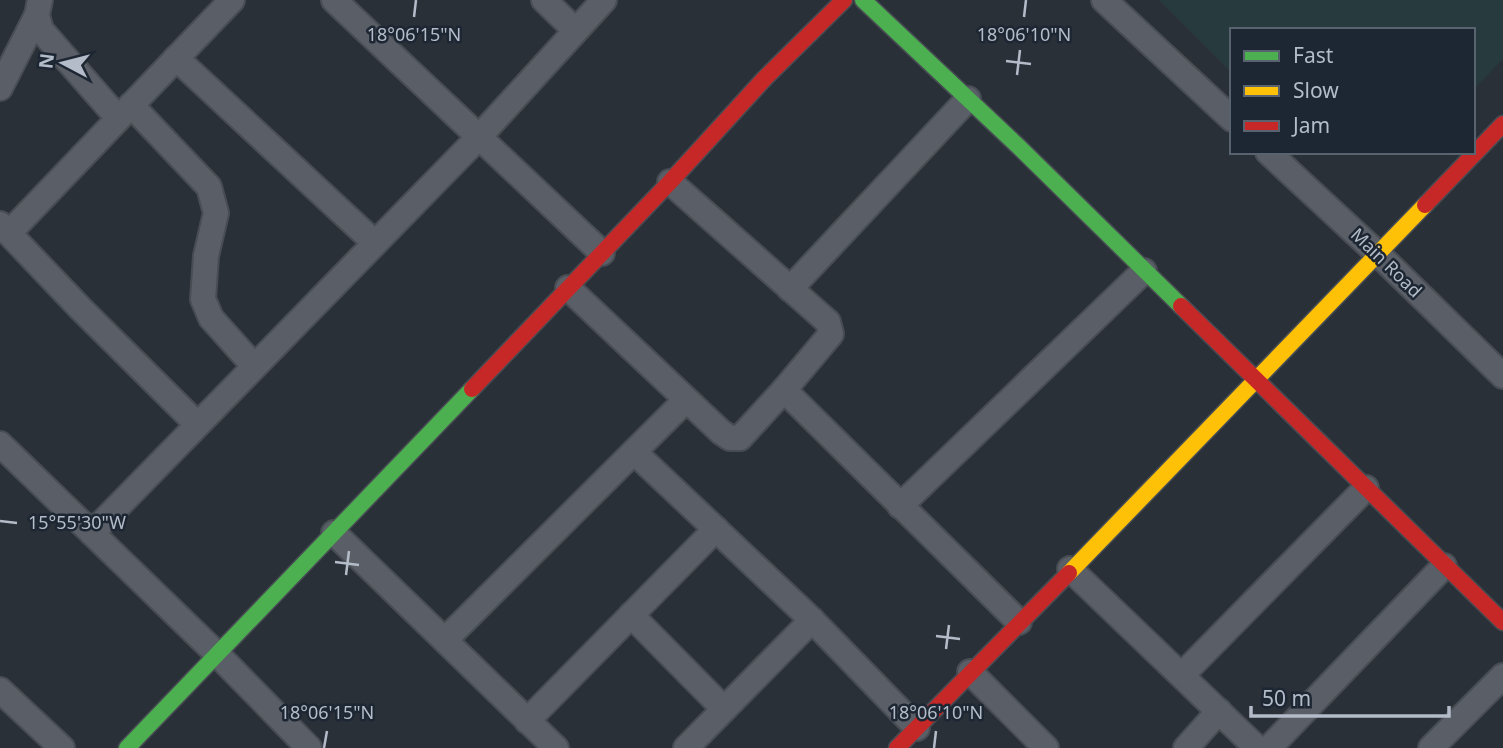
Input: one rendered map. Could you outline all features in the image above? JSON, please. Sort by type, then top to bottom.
[{"type":"street","points":[[197,424],[4,228],[125,112],[232,0]]},
{"type":"street","points":[[334,0],[602,253]]},
{"type":"street","points":[[544,0],[575,30]]},
{"type":"street","points":[[92,533],[479,137],[604,0]]},
{"type":"street","points":[[127,748],[670,182],[765,78],[844,0]]},
{"type":"street","points":[[863,0],[968,99],[1503,622]]},
{"type":"street","points":[[1104,0],[1230,117]]},
{"type":"street","points":[[0,88],[39,7]]},
{"type":"street","points":[[39,7],[41,30],[125,112],[209,187],[216,213],[206,256],[203,299],[211,318],[254,366]]},
{"type":"street","points":[[176,58],[375,243]]},
{"type":"street","points":[[790,289],[968,99]]},
{"type":"street","points":[[897,748],[1378,254],[1499,138]]},
{"type":"street","name":"Main Road","points":[[1270,154],[1503,376]]},
{"type":"street","points":[[568,288],[720,432],[730,438],[740,438],[831,334],[828,322],[670,182]]},
{"type":"street","points":[[900,506],[1144,271]]},
{"type":"street","points":[[784,390],[1019,622]]},
{"type":"street","points":[[445,640],[686,400]]},
{"type":"street","points":[[0,444],[218,654],[309,748]]},
{"type":"street","points":[[634,452],[813,620],[916,728]]},
{"type":"street","points":[[1182,676],[1366,488]]},
{"type":"street","points":[[527,721],[716,529]]},
{"type":"street","points":[[334,533],[556,748]]},
{"type":"street","points":[[1269,748],[1444,566]]},
{"type":"street","points":[[1070,569],[1257,748]]},
{"type":"street","points":[[631,615],[724,709]]},
{"type":"street","points":[[686,748],[813,620]]},
{"type":"street","points":[[970,672],[1046,748]]},
{"type":"street","points":[[1431,748],[1503,676]]},
{"type":"street","points":[[0,690],[62,748]]},
{"type":"street","points":[[1186,748],[1219,711]]},
{"type":"green space","points":[[1159,0],[1503,0],[1503,59],[1475,88],[1475,28],[1230,28],[1230,71]]},
{"type":"traffic: fast","points":[[863,0],[1019,147],[1181,306]]},
{"type":"traffic: fast","points":[[127,748],[472,389]]},
{"type":"traffic: slow","points":[[1069,573],[1425,205]]},
{"type":"traffic: jam","points":[[472,389],[670,182],[765,78],[844,0]]},
{"type":"traffic: jam","points":[[1475,153],[1503,124]]},
{"type":"traffic: jam","points":[[1425,205],[1474,154]]},
{"type":"traffic: jam","points":[[1181,306],[1503,622]]},
{"type":"traffic: jam","points":[[897,748],[1069,573]]}]
